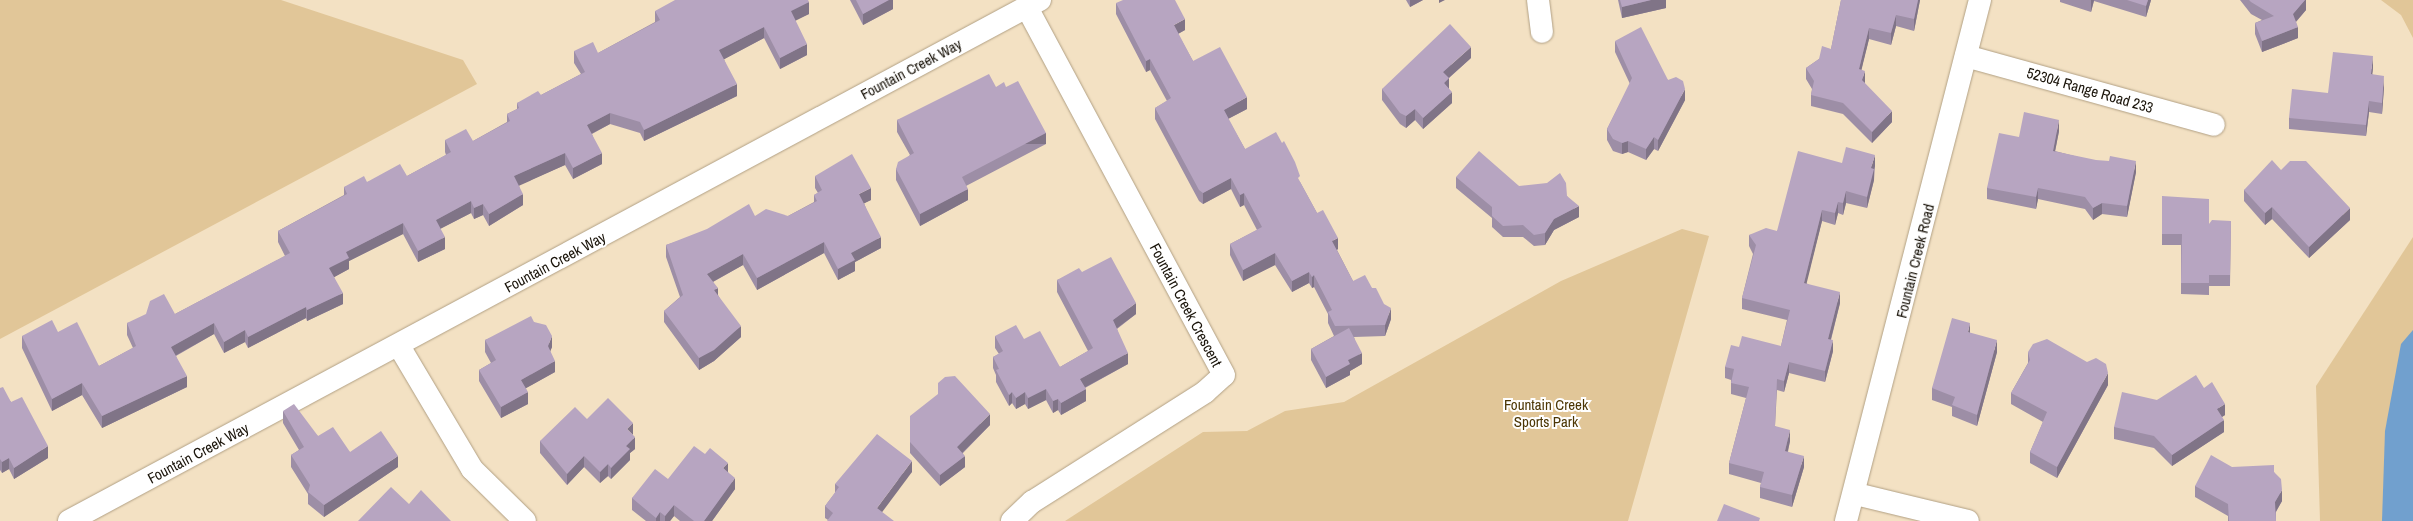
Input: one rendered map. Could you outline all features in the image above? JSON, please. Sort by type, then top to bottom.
[{"type":"street","points":[[1538,0],[1542,32]]},
{"type":"street","name":"Fountain Creek Road","points":[[1846,521],[1856,494],[1980,0]]},
{"type":"street","name":"Fountain Creek Way","points":[[69,521],[399,346],[1033,3]]},
{"type":"street","name":"Fountain Creek Crescent","points":[[1012,521],[1032,502],[1205,392],[1224,375],[1033,3]]},
{"type":"street","name":"52304 Range Road 233","points":[[1966,56],[2214,125]]},
{"type":"street","points":[[399,346],[472,469],[525,521]]},
{"type":"street","points":[[1856,494],[1968,521]]},
{"type":"green space","points":[[0,0],[281,0],[463,60],[477,84],[0,339]]},
{"type":"green space","points":[[2381,0],[2413,0],[2413,38],[2401,15]]},
{"type":"green space","name":"Fountain Creek Sports Park","points":[[1682,229],[1709,236],[1628,521],[1065,521],[1203,432],[1247,431],[1285,411],[1344,402],[1561,281]]},
{"type":"green space","points":[[2413,237],[2413,521],[2320,521],[2316,386]]},
{"type":"water","points":[[2413,330],[2413,521],[2382,521],[2385,431],[2401,344]]},
{"type":"building","points":[[675,0],[808,0],[809,2],[791,11],[807,44],[780,58],[764,27],[719,50],[737,84],[644,130],[640,122],[610,113],[587,125],[602,153],[573,168],[565,153],[514,176],[523,194],[489,214],[483,204],[474,208],[471,201],[436,220],[445,237],[418,251],[403,223],[346,252],[349,258],[329,268],[343,293],[307,310],[306,307],[248,337],[245,330],[224,342],[214,323],[171,347],[187,376],[102,416],[82,383],[52,399],[22,336],[52,320],[58,332],[77,322],[99,366],[136,346],[127,323],[146,314],[150,301],[164,294],[175,314],[290,253],[278,231],[347,194],[344,187],[364,176],[367,182],[400,164],[407,176],[451,152],[445,140],[466,129],[473,141],[510,121],[507,114],[519,108],[517,103],[538,91],[541,95],[585,72],[574,51],[593,42],[598,53],[660,20],[655,11]]},
{"type":"building","points":[[856,0],[889,0],[863,14]]},
{"type":"building","points":[[1123,0],[1175,0],[1185,19],[1174,25],[1193,61],[1220,47],[1247,97],[1224,110],[1245,149],[1276,132],[1282,143],[1284,141],[1295,162],[1300,176],[1298,178],[1317,213],[1323,210],[1338,238],[1332,241],[1353,281],[1365,275],[1372,288],[1376,288],[1384,304],[1391,308],[1385,325],[1335,326],[1328,312],[1332,310],[1314,275],[1312,277],[1309,272],[1292,281],[1275,253],[1243,270],[1230,244],[1262,227],[1244,193],[1240,195],[1231,178],[1203,193],[1199,190],[1155,108],[1171,98],[1150,59],[1146,61],[1116,3]]},
{"type":"building","points":[[1620,0],[1651,0],[1622,7]]},
{"type":"building","points":[[1841,0],[1918,0],[1914,19],[1896,15],[1891,33],[1869,28],[1859,69],[1865,71],[1862,80],[1892,111],[1872,132],[1843,103],[1811,95],[1814,81],[1806,68],[1819,59],[1822,46],[1831,49]]},
{"type":"building","points":[[2127,0],[2148,0],[2146,6]]},
{"type":"building","points":[[2249,0],[2305,0],[2293,14],[2298,27],[2262,41],[2255,23],[2274,16]]},
{"type":"building","points":[[1450,24],[1471,47],[1443,72],[1449,78],[1444,83],[1452,92],[1423,118],[1415,109],[1406,116],[1400,113],[1382,89]]},
{"type":"building","points":[[1641,27],[1668,80],[1676,77],[1683,81],[1685,89],[1658,140],[1654,137],[1646,149],[1628,141],[1622,143],[1613,139],[1607,129],[1632,78],[1615,41]]},
{"type":"building","points":[[2333,52],[2373,56],[2371,74],[2384,76],[2382,103],[2369,101],[2366,125],[2289,118],[2292,89],[2328,93]]},
{"type":"building","points":[[989,74],[996,87],[1004,82],[1006,87],[1018,81],[1046,133],[962,177],[968,189],[920,214],[896,169],[898,162],[914,153],[897,120]]},
{"type":"building","points":[[2024,112],[2059,120],[2053,151],[2096,160],[2109,161],[2110,156],[2136,161],[2127,206],[2102,203],[2093,208],[2085,197],[2038,188],[2036,197],[1987,188],[1999,133],[2019,137]]},
{"type":"building","points":[[1846,147],[1875,155],[1871,168],[1874,169],[1867,197],[1846,191],[1843,203],[1838,202],[1835,213],[1822,210],[1804,283],[1840,292],[1828,339],[1833,340],[1825,371],[1789,362],[1784,381],[1777,379],[1775,426],[1790,430],[1785,451],[1804,456],[1792,495],[1760,487],[1764,472],[1729,463],[1749,387],[1731,383],[1734,369],[1725,367],[1731,345],[1739,347],[1742,336],[1781,346],[1790,310],[1742,298],[1756,245],[1749,235],[1766,228],[1777,231],[1798,151],[1842,163]]},
{"type":"building","points":[[1479,151],[1519,186],[1547,183],[1560,173],[1566,183],[1567,196],[1579,206],[1554,219],[1545,233],[1534,235],[1523,225],[1503,226],[1492,216],[1492,207],[1456,177]]},
{"type":"building","points":[[852,154],[871,188],[859,194],[881,237],[851,253],[855,260],[838,269],[824,242],[757,278],[743,254],[707,274],[718,288],[714,290],[741,326],[714,350],[699,358],[664,311],[683,295],[666,245],[707,229],[749,204],[755,216],[766,209],[788,216],[817,201],[814,195],[822,190],[815,176]]},
{"type":"building","points":[[2272,160],[2281,170],[2290,161],[2306,161],[2350,208],[2309,247],[2272,207],[2265,213],[2244,190]]},
{"type":"building","points":[[2162,196],[2209,199],[2209,224],[2212,220],[2231,221],[2230,275],[2209,275],[2209,283],[2181,283],[2182,234],[2162,234]]},
{"type":"building","points":[[1111,257],[1136,303],[1113,320],[1128,353],[1080,379],[1086,389],[1061,403],[1058,399],[1053,401],[1046,389],[1028,398],[1025,392],[1016,398],[1012,392],[1009,395],[996,370],[999,369],[993,357],[1003,351],[995,336],[1016,325],[1024,339],[1040,331],[1060,367],[1093,348],[1057,280],[1079,268],[1082,272]]},
{"type":"building","points":[[531,316],[534,322],[546,325],[552,336],[548,346],[555,361],[521,380],[528,392],[501,407],[479,370],[496,360],[485,340]]},
{"type":"building","points":[[1952,318],[1970,323],[1968,332],[1997,340],[1977,415],[1952,405],[1955,397],[1932,388]]},
{"type":"building","points":[[1349,328],[1362,353],[1348,360],[1350,364],[1326,377],[1311,349]]},
{"type":"building","points":[[2047,339],[2087,362],[2096,358],[2106,364],[2108,373],[2057,467],[2030,452],[2047,412],[2011,393],[2030,360],[2028,352],[2033,344]]},
{"type":"building","points":[[2196,375],[2204,388],[2212,382],[2225,404],[2217,409],[2224,420],[2172,455],[2154,436],[2114,427],[2122,392],[2157,400]]},
{"type":"building","points":[[955,376],[990,414],[957,447],[965,456],[940,475],[910,442],[910,416],[938,394],[938,383],[945,377]]},
{"type":"building","points":[[3,387],[11,402],[22,397],[48,446],[14,468],[9,458],[2,462],[0,459],[0,388]]},
{"type":"building","points":[[608,398],[633,423],[627,429],[635,437],[626,446],[630,449],[611,468],[608,464],[600,472],[584,456],[567,474],[540,441],[575,407],[587,419]]},
{"type":"building","points":[[294,404],[318,436],[333,427],[350,452],[381,431],[398,456],[324,505],[308,492],[310,485],[291,455],[304,447],[283,411]]},
{"type":"building","points":[[877,434],[912,461],[877,508],[894,521],[827,521],[833,513],[825,506],[839,487],[835,484]]},
{"type":"building","points":[[694,446],[705,454],[710,448],[728,463],[723,468],[735,478],[704,521],[694,521],[674,505],[665,516],[660,512],[656,518],[632,498],[655,469],[668,479]]},
{"type":"building","points":[[2211,455],[2232,467],[2274,465],[2274,472],[2281,479],[2282,490],[2275,502],[2276,521],[2229,521],[2228,504],[2195,486]]},
{"type":"building","points":[[391,487],[409,504],[421,490],[451,521],[358,521]]},
{"type":"building","points":[[1724,504],[1760,518],[1759,521],[1717,521]]}]
